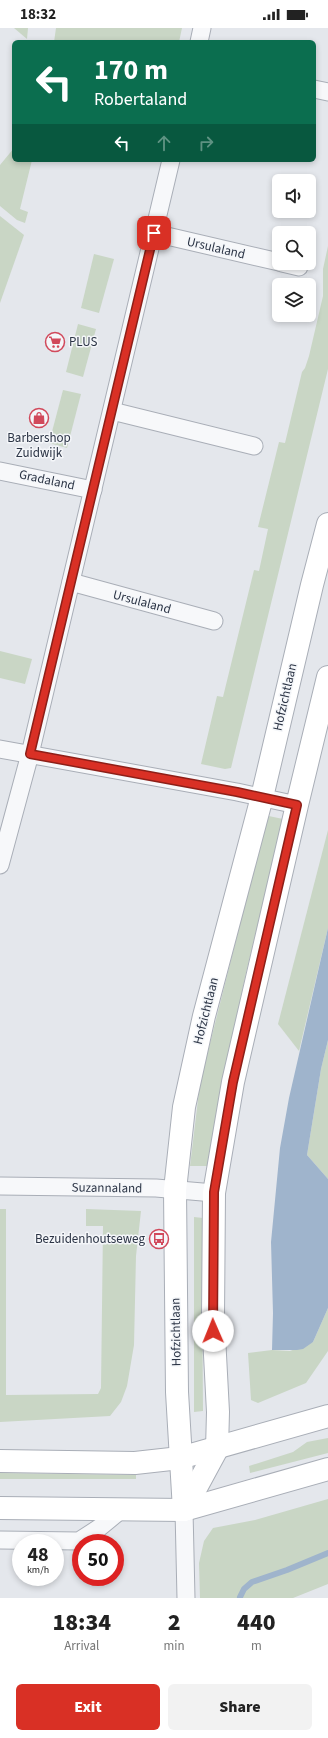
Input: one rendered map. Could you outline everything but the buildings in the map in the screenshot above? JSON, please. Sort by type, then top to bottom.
[{"type":"main road","name":"Hofzichtlaan","points":[[184,1510],[177,1392],[175,1190],[184,1108],[204,1016],[262,797],[312,585],[327,540]]},
{"type":"main road","name":"Hofzichtlaan","points":[[184,1510],[217,1449],[218,1412],[213,1317],[214,1192],[233,1082],[328,677]]},
{"type":"main road","points":[[0,1461],[135,1463],[180,1458],[217,1449],[328,1416]]},
{"type":"main road","points":[[0,1508],[184,1510],[328,1469]]},
{"type":"street","points":[[199,40],[202,28]]},
{"type":"street","points":[[316,89],[328,92]]},
{"type":"street","points":[[0,865],[30,754],[171,162]]},
{"type":"street","name":"Ursulaland","points":[[154,233],[272,260]]},
{"type":"street","points":[[112,411],[254,446]]},
{"type":"street","name":"Gradaland","points":[[0,471],[93,490]]},
{"type":"street","name":"Ursulaland","points":[[70,582],[214,621]]},
{"type":"street","points":[[0,749],[262,797],[297,805]]},
{"type":"street","name":"Suzannaland","points":[[0,1186],[214,1192]]},
{"type":"street","points":[[0,1540],[79,1541],[99,1528],[122,1509]]},
{"type":"street","name":"Hofzichtlaan","points":[[184,1510],[186,1598]]},
{"type":"green space","points":[[14,28],[28,28],[27,39]]},
{"type":"green space","points":[[56,28],[182,28],[179,40],[54,40]]},
{"type":"green space","points":[[12,150],[12,162],[32,162],[20,209],[28,212],[25,223],[17,220],[0,206],[0,165]]},
{"type":"green space","points":[[0,216],[24,235],[0,303]]},
{"type":"green space","points":[[328,246],[328,369],[231,768],[225,769],[201,764],[217,696],[223,697],[254,570],[259,571],[268,529],[258,527],[279,442],[285,443],[302,372],[309,356],[323,296],[323,269]]},
{"type":"green space","points":[[94,254],[114,259],[99,313],[81,308]]},
{"type":"green space","points":[[78,324],[96,329],[83,377],[66,372]]},
{"type":"green space","points":[[63,390],[81,394],[67,448],[49,443]]},
{"type":"green space","points":[[0,651],[32,659],[25,684],[0,678]]},
{"type":"green space","points":[[264,815],[283,819],[246,973],[221,1088],[211,1166],[190,1166],[200,1083],[261,841]]},
{"type":"green space","points":[[328,830],[328,928],[299,1051],[278,1024]]},
{"type":"green space","points":[[328,1040],[328,1179],[307,1155],[321,1069]]},
{"type":"green space","points":[[0,1209],[6,1209],[6,1395],[98,1394],[101,1388],[103,1226],[86,1226],[86,1209],[141,1211],[136,1256],[134,1345],[127,1386],[121,1402],[110,1416],[0,1422]]},
{"type":"green space","points":[[194,1217],[203,1218],[203,1411],[194,1412]]},
{"type":"green space","points":[[328,1308],[328,1351],[306,1383],[258,1403],[251,1400],[248,1353],[272,1350],[290,1351],[313,1342]]},
{"type":"green space","points":[[328,1438],[328,1453],[250,1473],[249,1466],[293,1452],[307,1442]]},
{"type":"green space","points":[[0,1473],[136,1475],[136,1479],[0,1479]]},
{"type":"green space","points":[[328,1499],[328,1584],[293,1598],[200,1598],[199,1563],[204,1541],[213,1528],[255,1520]]},
{"type":"water","points":[[328,928],[328,1040],[321,1069],[307,1155],[328,1179],[328,1308],[313,1342],[303,1349],[272,1350],[273,1313],[271,1242],[280,1148],[289,1098]]},
{"type":"waterway","points":[[240,1597],[244,1589],[252,1582],[287,1570],[328,1553]]},
{"type":"place","name":"PLUS","points":[[55,342]]},
{"type":"place","name":"Barbershop Zuidwijk","points":[[39,418]]},
{"type":"place","name":"Bezuidenhoutseweg","points":[[159,1239]]},
{"type":"route","points":[[154,233],[30,754],[237,792],[297,805],[233,1082],[214,1192],[213,1331]]}]
